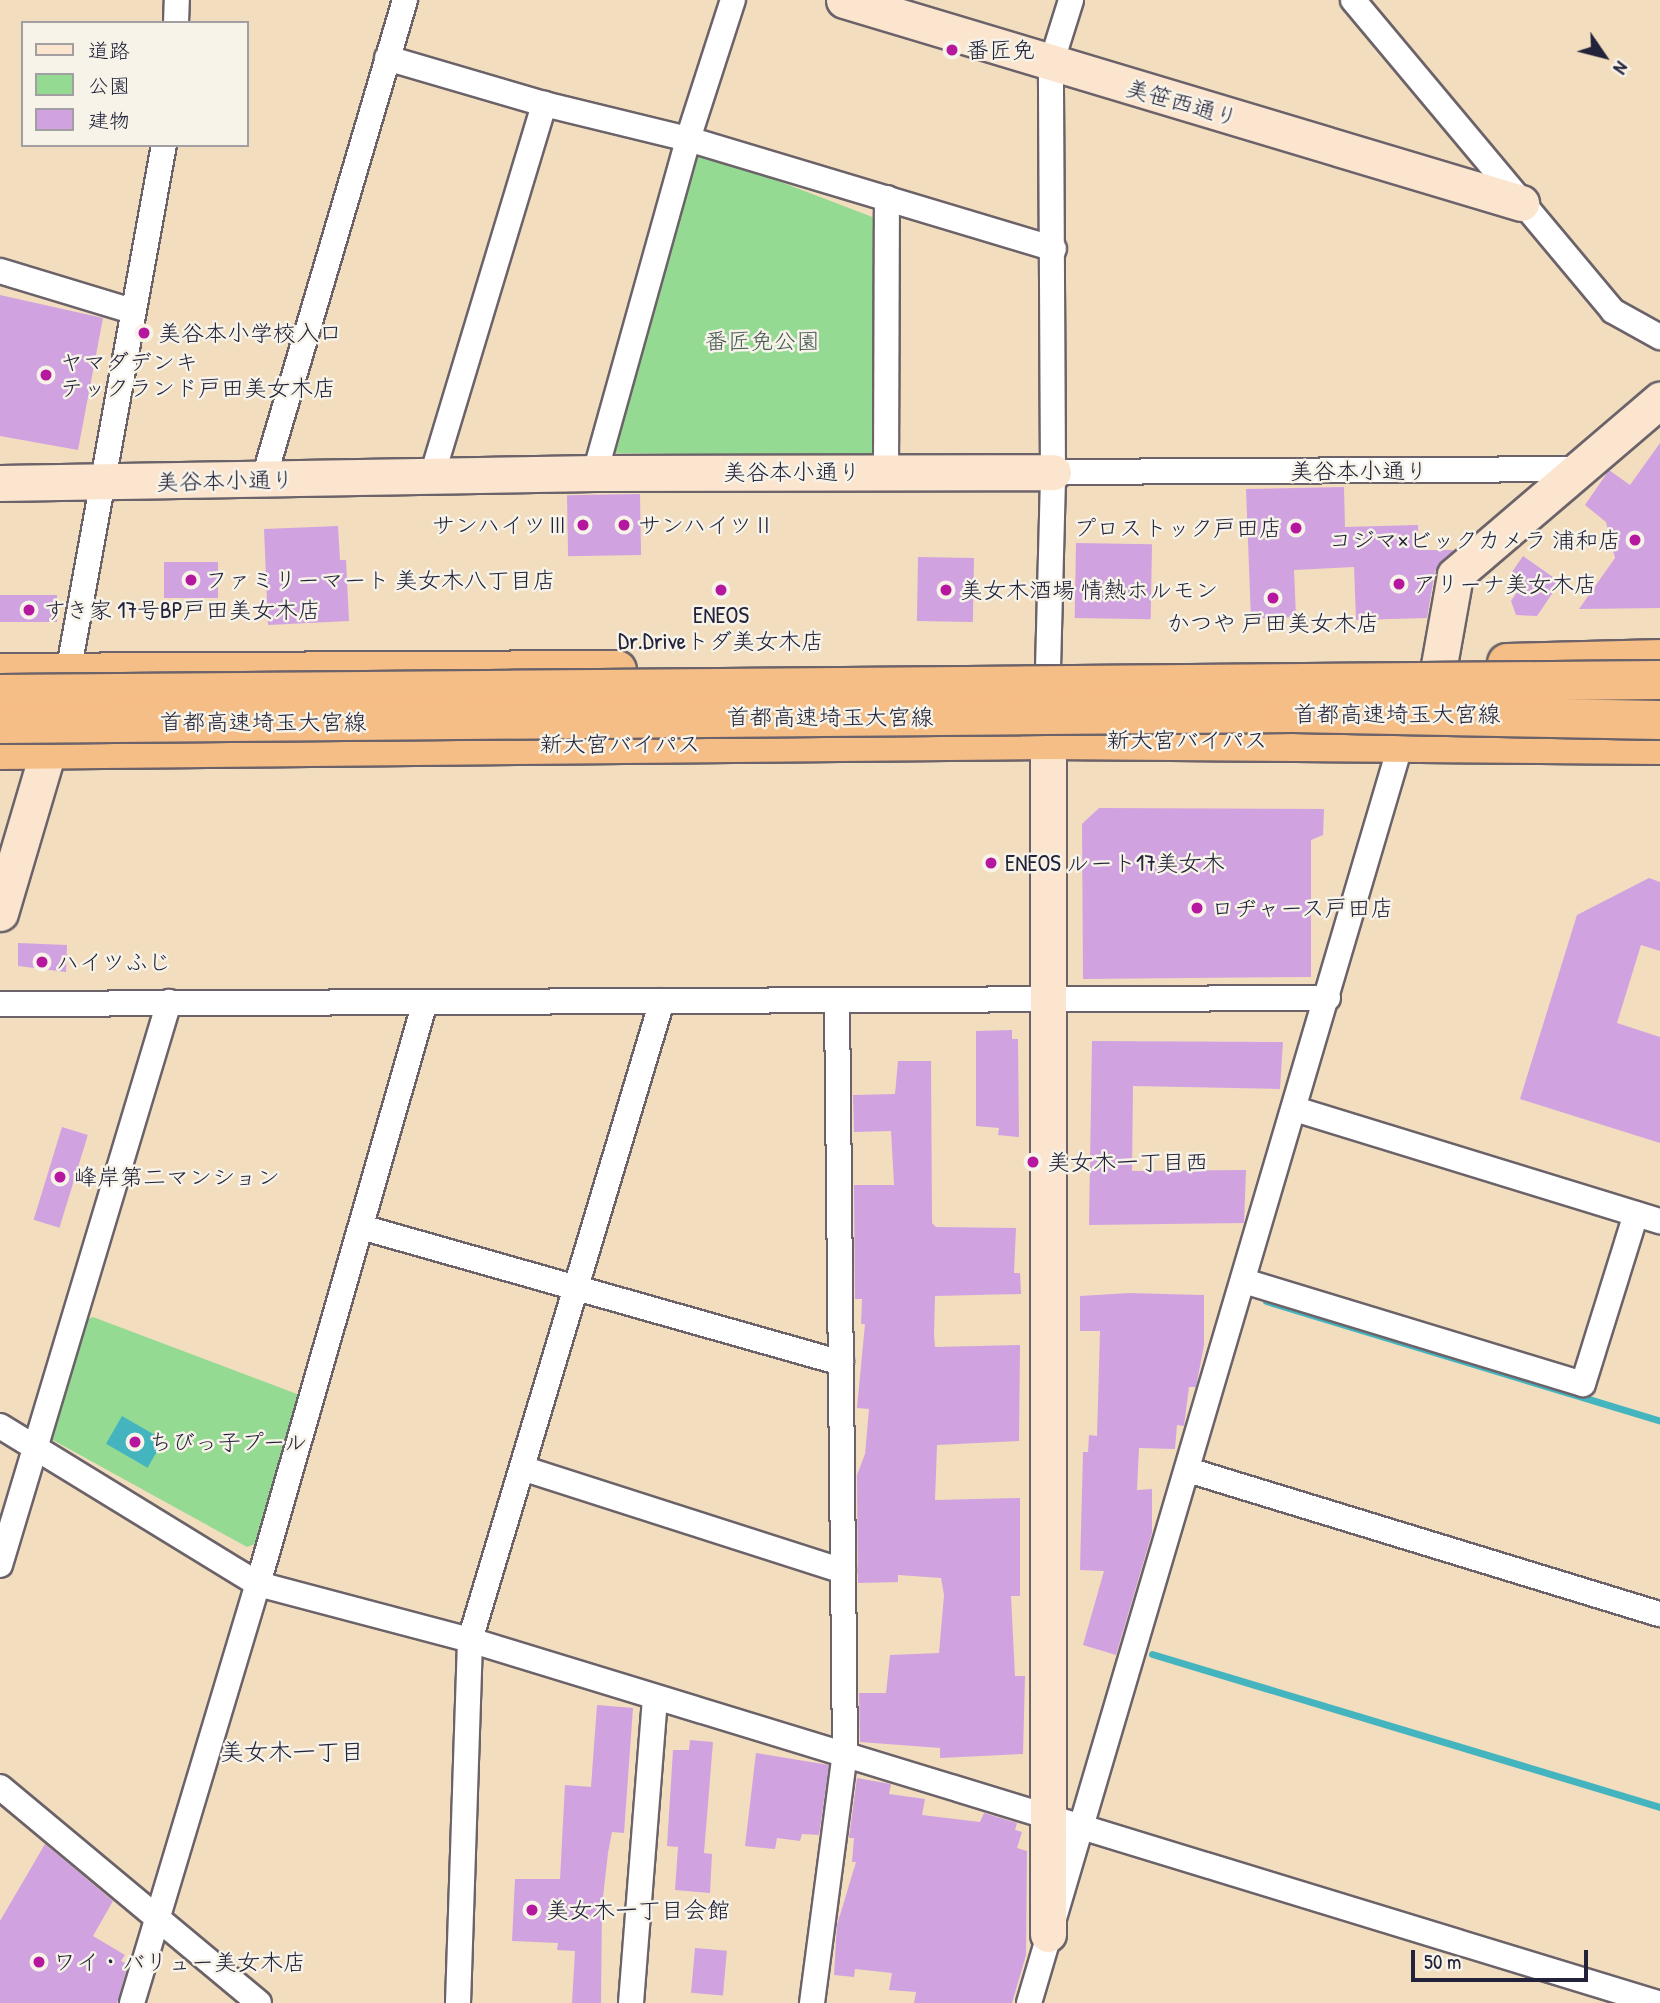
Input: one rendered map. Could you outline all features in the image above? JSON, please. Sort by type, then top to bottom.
[{"type":"highway","points":[[0,673],[1048,669],[1439,665],[1660,659]]},
{"type":"highway","name":"首都高速埼玉大宮線","points":[[0,694],[1660,680]]},
{"type":"highway","name":"首都高速埼玉大宮線","points":[[0,724],[1293,713],[1660,720]]},
{"type":"highway","name":"新大宮バイパス","points":[[0,750],[1048,740],[1402,740],[1660,745]]},
{"type":"street","points":[[176,21],[177,0]]},
{"type":"street","points":[[263,481],[405,0]]},
{"type":"street","points":[[595,472],[688,138],[733,0]]},
{"type":"street","name":"美笹西通り","points":[[844,0],[1051,64],[1521,202]]},
{"type":"street","points":[[1048,669],[1053,472],[1051,64],[1072,0]]},
{"type":"street","points":[[1353,0],[1613,311],[1660,337]]},
{"type":"street","points":[[387,58],[544,104],[688,138],[1054,249]]},
{"type":"street","points":[[431,479],[544,104]]},
{"type":"street","points":[[0,914],[50,749],[68,673],[100,482],[164,147]]},
{"type":"street","points":[[886,472],[887,198]]},
{"type":"street","points":[[0,271],[132,311]]},
{"type":"street","points":[[1439,665],[1455,575],[1584,469],[1660,400]]},
{"type":"street","name":"美谷本小通り","points":[[0,483],[431,479],[595,472],[1584,469]]},
{"type":"street","points":[[1029,2003],[1048,1934],[1064,1821],[1045,999],[1048,740]]},
{"type":"street","points":[[1064,1821],[1188,1470],[1402,740]]},
{"type":"street","points":[[0,1004],[1328,998]]},
{"type":"street","points":[[812,2003],[845,1754],[836,1000]]},
{"type":"street","points":[[458,2003],[470,1640],[662,1001]]},
{"type":"street","points":[[0,1564],[169,1002]]},
{"type":"street","points":[[132,2003],[258,1584],[425,1002]]},
{"type":"street","points":[[1295,1109],[1660,1221]]},
{"type":"street","points":[[1244,1281],[1583,1384],[1636,1214]]},
{"type":"street","points":[[361,1227],[841,1363]]},
{"type":"street","points":[[0,1426],[258,1584],[470,1640],[655,1699],[845,1754],[1657,2003]]},
{"type":"street","points":[[522,1468],[843,1571]]},
{"type":"street","points":[[1188,1470],[1660,1614]]},
{"type":"street","points":[[631,2003],[655,1699]]},
{"type":"street","points":[[0,1787],[259,2003]]},
{"type":"green space","name":"番匠免公園","points":[[700,151],[875,218],[878,457],[610,453]]},
{"type":"green space","points":[[93,1317],[297,1394],[300,1400],[255,1544],[247,1547],[51,1439],[85,1320]]},
{"type":"water","name":"ちびっ子プール","points":[[122,1416],[164,1440],[148,1468],[106,1444]]},
{"type":"building","name":"ヤマダデンキ テックランド戸田美女木店","points":[[0,295],[103,318],[78,450],[0,436]]},
{"type":"building","name":"コジマ×ビックカメラ 浦和店","points":[[1660,443],[1660,608],[1579,609],[1615,558],[1606,522],[1585,505],[1609,470],[1630,485]]},
{"type":"building","points":[[1344,487],[1345,527],[1418,525],[1419,550],[1454,550],[1435,571],[1427,618],[1356,620],[1354,567],[1294,570],[1296,617],[1251,619],[1246,489]]},
{"type":"building","points":[[640,494],[641,555],[568,556],[567,495]]},
{"type":"building","points":[[338,526],[340,560],[346,560],[349,621],[268,625],[264,529]]},
{"type":"building","points":[[1076,543],[1152,544],[1151,619],[1075,618]]},
{"type":"building","points":[[1523,556],[1560,582],[1537,616],[1516,615],[1511,601],[1524,581],[1512,572]]},
{"type":"building","name":"美女木酒場 情熱ホルモン","points":[[918,557],[974,558],[973,622],[917,621]]},
{"type":"building","name":"ファミリーマート 美女木八丁目店","points":[[164,562],[218,562],[218,598],[164,598]]},
{"type":"building","name":"すき家 17号BP戸田美女木店","points":[[0,595],[57,595],[57,622],[0,622]]},
{"type":"building","name":"ロヂャース戸田店","points":[[1099,808],[1324,809],[1323,835],[1311,840],[1311,977],[1083,979],[1082,824]]},
{"type":"building","points":[[1649,878],[1660,882],[1660,951],[1641,945],[1617,1023],[1660,1037],[1660,1143],[1520,1099],[1577,915]]},
{"type":"building","name":"ハイツふじ","points":[[18,943],[67,945],[66,972],[18,966]]},
{"type":"building","points":[[1012,1030],[1012,1039],[1018,1039],[1019,1137],[998,1135],[999,1128],[976,1126],[976,1031]]},
{"type":"building","points":[[1092,1041],[1283,1042],[1280,1089],[1133,1086],[1132,1171],[1246,1170],[1244,1223],[1089,1225]]},
{"type":"building","points":[[898,1061],[931,1061],[932,1223],[936,1227],[1016,1228],[1014,1273],[1020,1273],[1021,1294],[935,1296],[934,1335],[935,1347],[1020,1345],[1019,1441],[937,1445],[935,1500],[1020,1498],[1020,1596],[1011,1596],[1015,1676],[1025,1676],[1023,1754],[940,1758],[940,1748],[860,1742],[859,1693],[886,1693],[890,1655],[939,1653],[944,1595],[941,1578],[898,1575],[898,1582],[858,1583],[857,1475],[865,1454],[869,1409],[857,1408],[865,1324],[861,1324],[862,1299],[855,1299],[854,1185],[894,1185],[891,1131],[854,1132],[853,1095],[895,1094]]},
{"type":"building","name":"峰岸第二マンション","points":[[62,1127],[88,1135],[59,1228],[34,1220]]},
{"type":"building","points":[[1129,1293],[1204,1295],[1204,1345],[1196,1387],[1189,1387],[1184,1426],[1177,1425],[1175,1449],[1139,1448],[1137,1490],[1152,1489],[1152,1533],[1116,1655],[1083,1645],[1104,1571],[1080,1570],[1083,1452],[1088,1452],[1089,1435],[1097,1436],[1100,1331],[1080,1331],[1080,1296]]},
{"type":"building","points":[[597,1705],[633,1708],[624,1833],[612,1832],[608,1853],[602,1906],[601,2003],[572,2003],[575,1951],[557,1950],[558,1943],[512,1941],[515,1879],[560,1879],[565,1785],[591,1787]]},
{"type":"building","points":[[690,1740],[713,1742],[704,1853],[712,1854],[710,1893],[675,1890],[678,1847],[667,1846],[673,1750],[689,1750]]},
{"type":"building","points":[[756,1753],[829,1765],[819,1835],[802,1834],[800,1841],[777,1838],[775,1849],[745,1846]]},
{"type":"building","points":[[857,1778],[891,1784],[889,1794],[925,1799],[922,1815],[980,1822],[984,1813],[1017,1823],[1015,1830],[1022,1832],[1017,1848],[1027,1851],[1026,1955],[1012,2003],[914,2003],[916,1992],[889,1990],[892,1973],[855,1969],[854,1977],[834,1975],[837,1925],[856,1862],[852,1862],[854,1838],[849,1838]]},
{"type":"building","name":"ワイ・バリュー美女木店","points":[[45,1844],[113,1901],[93,1936],[125,1955],[121,1961],[128,1964],[117,2003],[0,2003],[0,1921]]},
{"type":"building","points":[[695,1948],[727,1951],[723,1996],[691,1993]]},
{"type":"waterway","points":[[1266,1301],[1660,1421]]},
{"type":"waterway","points":[[1152,1654],[1660,1807]]},
{"type":"place","name":"番匠免","points":[[952,50]]},
{"type":"place","name":"美谷本小学校入口","points":[[144,333]]},
{"type":"place","name":"ヤマダデンキ テックランド戸田美女木店","points":[[46,375]]},
{"type":"place","name":"サンハイツⅢ","points":[[583,525]]},
{"type":"place","name":"サンハイツⅡ","points":[[624,525]]},
{"type":"place","name":"プロストック戸田店","points":[[1296,528]]},
{"type":"place","name":"コジマ×ビックカメラ 浦和店","points":[[1635,540]]},
{"type":"place","name":"ファミリーマート 美女木八丁目店","points":[[191,580]]},
{"type":"place","name":"アリーナ美女木店","points":[[1399,584]]},
{"type":"place","name":"ENEOS Dr.Driveトダ美女木店","points":[[721,590]]},
{"type":"place","name":"美女木酒場 情熱ホルモン","points":[[946,590]]},
{"type":"place","name":"かつや 戸田美女木店","points":[[1273,598]]},
{"type":"place","name":"すき家 17号BP戸田美女木店","points":[[29,610]]},
{"type":"place","name":"ENEOS ルート17美女木","points":[[991,863]]},
{"type":"place","name":"ロヂャース戸田店","points":[[1197,908]]},
{"type":"place","name":"ハイツふじ","points":[[42,962]]},
{"type":"place","name":"美女木一丁目西","points":[[1033,1162]]},
{"type":"place","name":"峰岸第二マンション","points":[[60,1177]]},
{"type":"place","name":"ちびっ子プール","points":[[135,1442]]},
{"type":"place","name":"美女木一丁目会館","points":[[532,1910]]},
{"type":"place","name":"ワイ・バリュー美女木店","points":[[39,1962]]},
{"type":"district","name":"美女木一丁目","points":[[292,1752]]}]
